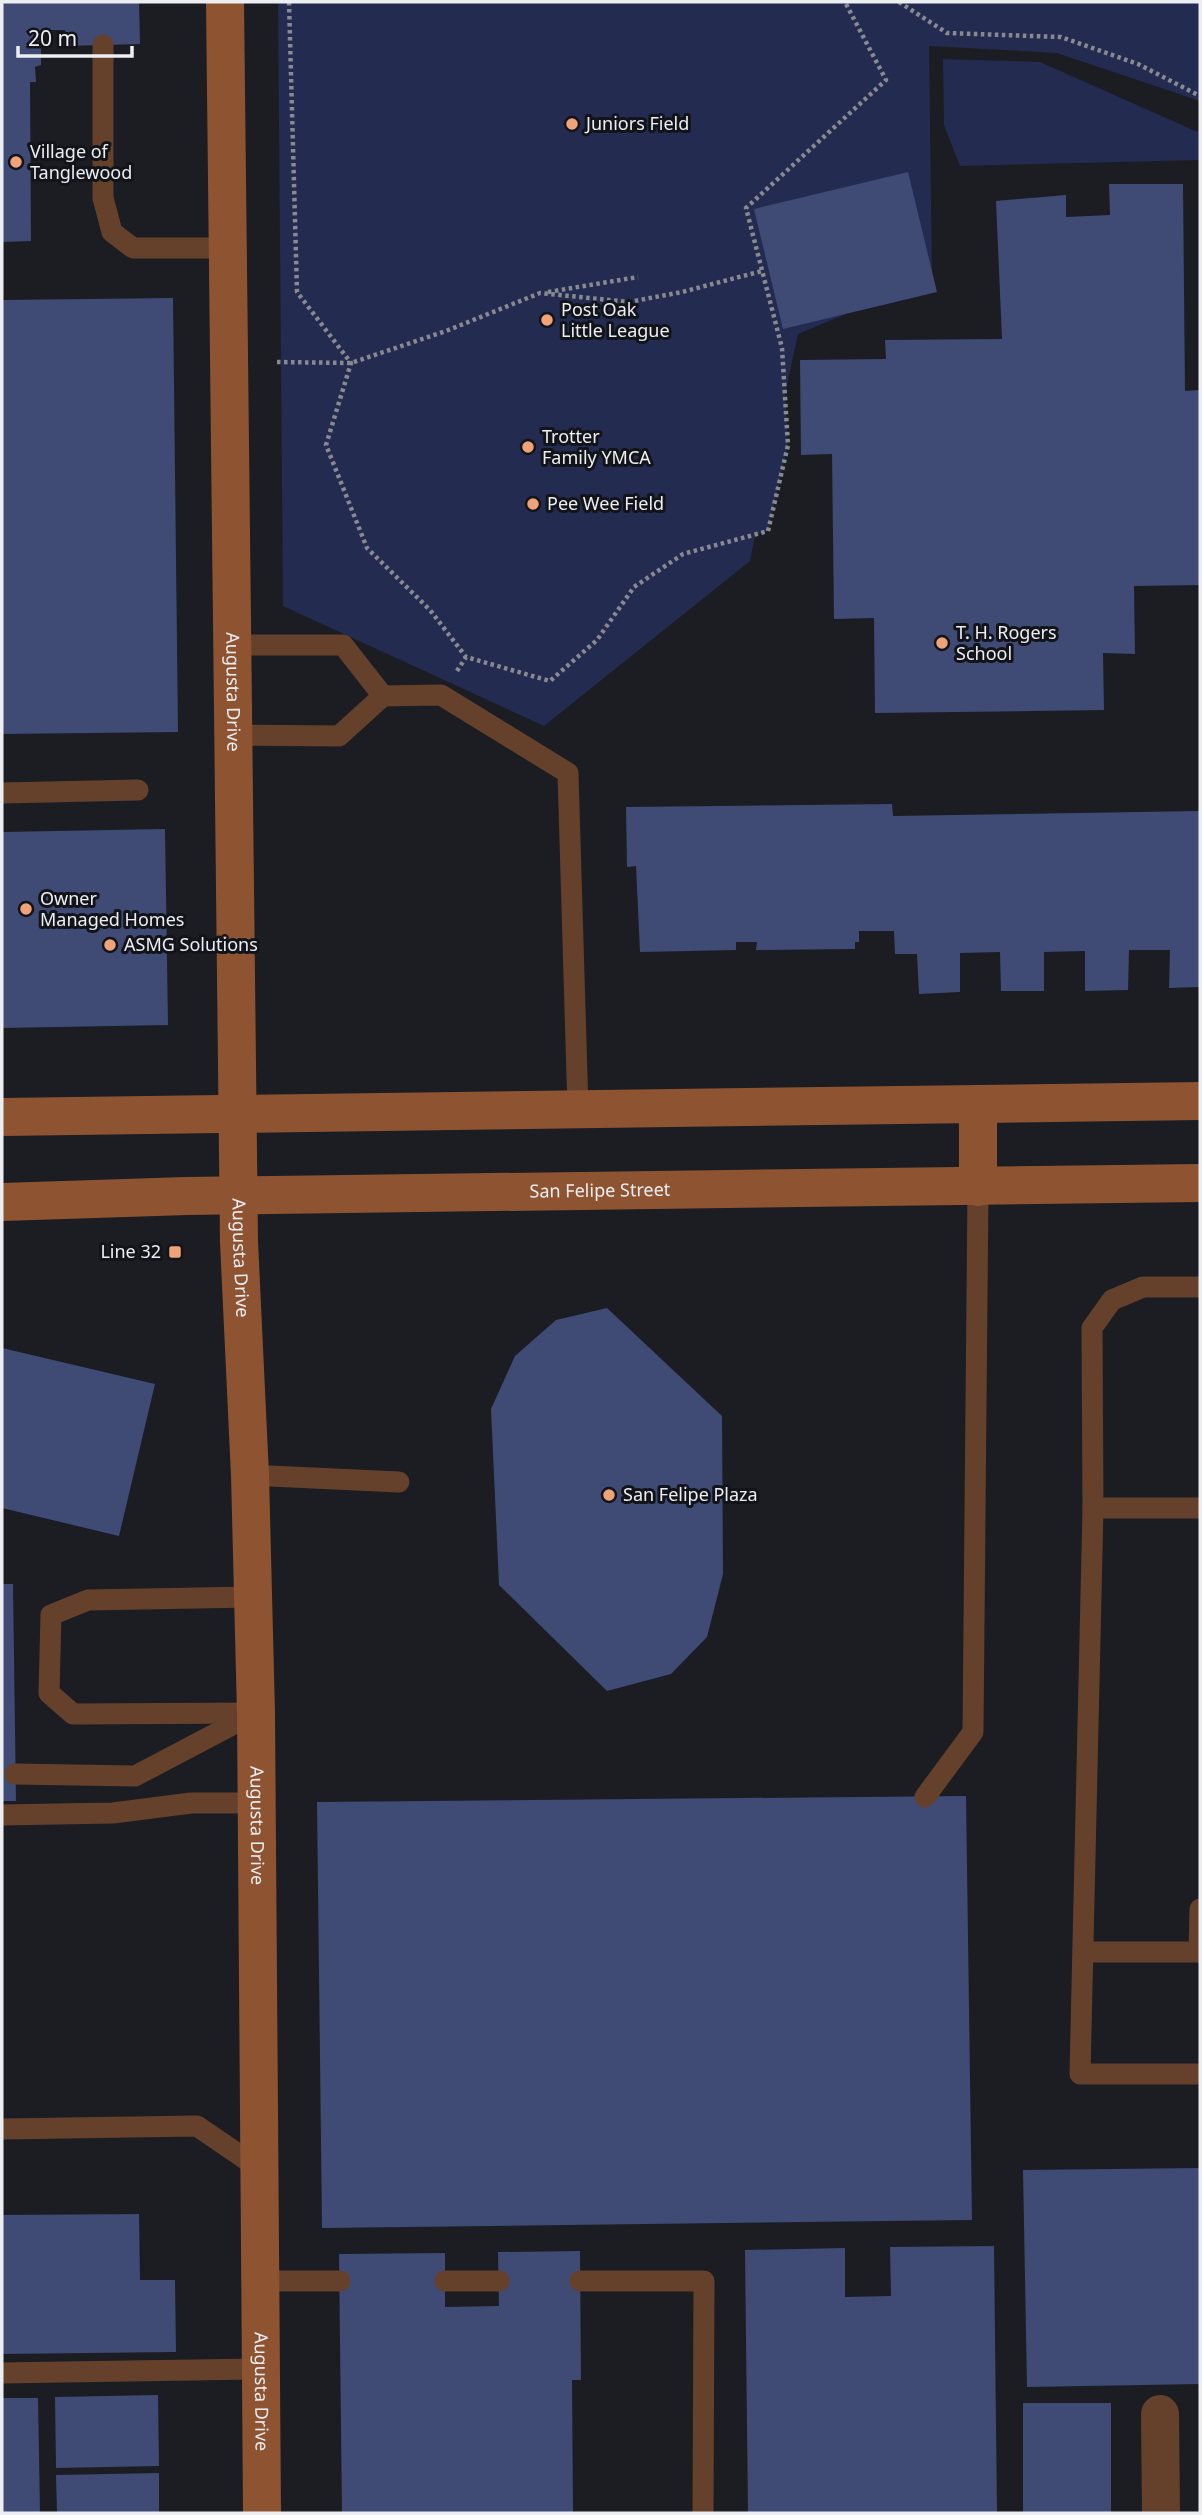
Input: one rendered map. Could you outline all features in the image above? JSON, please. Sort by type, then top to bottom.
[{"type":"street","name":"Augusta Drive","points":[[225,2],[237,1115],[256,1713],[262,2513]]},
{"type":"street","points":[[2,1117],[1200,1101]]},
{"type":"street","points":[[978,1104],[978,1187]]},
{"type":"street","name":"San Felipe Street","points":[[2,1202],[239,1196],[1200,1184]]},
{"type":"street","points":[[1160,2414],[1161,2513]]},
{"type":"lane","points":[[103,45],[103,198],[112,232],[132,248],[228,248]]},
{"type":"lane","points":[[233,645],[343,645],[383,696]]},
{"type":"lane","points":[[234,735],[339,736],[383,696],[441,695],[568,773],[578,1110]]},
{"type":"lane","points":[[2,793],[138,790]]},
{"type":"lane","points":[[925,1797],[974,1732],[978,1187]]},
{"type":"lane","points":[[1200,1287],[1143,1287],[1112,1300],[1092,1328],[1093,1508],[1080,2074],[1200,2074]]},
{"type":"lane","points":[[250,1475],[399,1482]]},
{"type":"lane","points":[[1093,1508],[1200,1508]]},
{"type":"lane","points":[[252,1597],[88,1600],[51,1615],[49,1693],[73,1714],[256,1713]]},
{"type":"lane","points":[[15,1774],[135,1776],[256,1713]]},
{"type":"lane","points":[[2,1815],[113,1813],[191,1803],[256,1803]]},
{"type":"lane","points":[[1084,1952],[1200,1952],[1200,1909]]},
{"type":"lane","points":[[2,2129],[197,2126],[260,2169]]},
{"type":"lane","points":[[260,2281],[340,2281]]},
{"type":"lane","points":[[445,2281],[499,2281]]},
{"type":"lane","points":[[580,2281],[704,2281],[703,2513]]},
{"type":"lane","points":[[2,2373],[261,2370]]},
{"type":"path","points":[[289,2],[297,292],[351,363]]},
{"type":"path","points":[[351,363],[327,444],[367,548],[430,610],[466,657],[550,681],[597,640],[634,587],[683,554],[768,531],[788,445],[782,348],[746,208],[886,80],[845,2]]},
{"type":"path","points":[[899,2],[947,33],[1061,37],[1138,64],[1200,96]]},
{"type":"path","points":[[540,293],[629,302],[682,292],[762,271]]},
{"type":"path","points":[[277,362],[351,363],[446,331],[540,293],[638,277]]},
{"type":"shaded area","name":"Post Oak Little League","points":[[278,2],[1200,2],[1200,101],[1057,53],[929,46],[932,278],[798,334],[785,394],[788,445],[768,531],[755,535],[750,561],[544,726],[283,606]]},
{"type":"shaded area","points":[[943,59],[1040,62],[1200,133],[1200,160],[960,166],[944,125]]},
{"type":"building","name":"Village of Tanglewood","points":[[2,2],[139,2],[140,44],[66,46],[65,30],[41,30],[41,65],[35,67],[36,82],[30,82],[31,241],[2,242]]},
{"type":"building","points":[[908,172],[937,292],[783,329],[754,209]]},
{"type":"building","points":[[1109,184],[1183,184],[1185,391],[1200,390],[1200,585],[1134,586],[1135,654],[1103,653],[1104,710],[875,713],[874,618],[834,619],[832,454],[801,455],[800,360],[886,359],[885,340],[1002,339],[996,201],[1066,195],[1066,217],[1110,215]]},
{"type":"building","points":[[173,298],[178,732],[2,734],[2,300]]},
{"type":"building","points":[[892,804],[893,816],[1200,811],[1200,987],[1169,988],[1170,950],[1129,950],[1128,990],[1085,991],[1085,951],[1044,952],[1044,991],[1001,991],[1000,952],[960,953],[960,992],[919,994],[917,954],[895,954],[894,931],[859,931],[859,942],[855,942],[855,949],[756,950],[757,942],[736,942],[736,950],[640,952],[636,866],[627,867],[626,807]]},
{"type":"building","points":[[165,829],[168,1025],[2,1028],[2,832]]},
{"type":"building","name":"San Felipe Plaza","points":[[607,1308],[722,1416],[723,1574],[707,1637],[671,1674],[607,1691],[499,1585],[491,1409],[515,1356],[556,1320]]},
{"type":"building","points":[[2,1348],[155,1384],[119,1536],[2,1508]]},
{"type":"building","points":[[2,1584],[13,1584],[16,1801],[2,1801]]},
{"type":"building","points":[[966,1796],[972,2220],[322,2228],[317,1802]]},
{"type":"building","points":[[1200,2168],[1200,2384],[1027,2387],[1023,2170]]},
{"type":"building","points":[[139,2214],[140,2280],[175,2280],[176,2352],[2,2354],[2,2215]]},
{"type":"building","points":[[994,2246],[997,2513],[748,2513],[745,2250],[845,2248],[845,2297],[891,2296],[890,2247]]},
{"type":"building","points":[[580,2251],[581,2380],[572,2380],[573,2513],[342,2513],[339,2254],[445,2253],[445,2307],[499,2306],[498,2252]]},
{"type":"building","points":[[158,2395],[159,2466],[56,2468],[55,2397]]},
{"type":"building","points":[[2,2398],[38,2398],[40,2513],[2,2513]]},
{"type":"building","points":[[1023,2403],[1111,2403],[1111,2513],[1023,2513]]},
{"type":"building","points":[[159,2473],[159,2513],[57,2513],[56,2475]]},
{"type":"place","name":"Juniors Field","points":[[572,124]]},
{"type":"place","name":"Village of Tanglewood","points":[[16,162]]},
{"type":"place","name":"Post Oak Little League","points":[[547,320]]},
{"type":"place","name":"Trotter Family YMCA","points":[[528,447]]},
{"type":"place","name":"Pee Wee Field","points":[[533,504]]},
{"type":"place","name":"T. H. Rogers School","points":[[942,643]]},
{"type":"place","name":"Owner Managed Homes","points":[[26,909]]},
{"type":"place","name":"ASMG Solutions","points":[[110,945]]},
{"type":"place","name":"Line 32","points":[[175,1252]]},
{"type":"place","name":"San Felipe Plaza","points":[[609,1495]]}]
